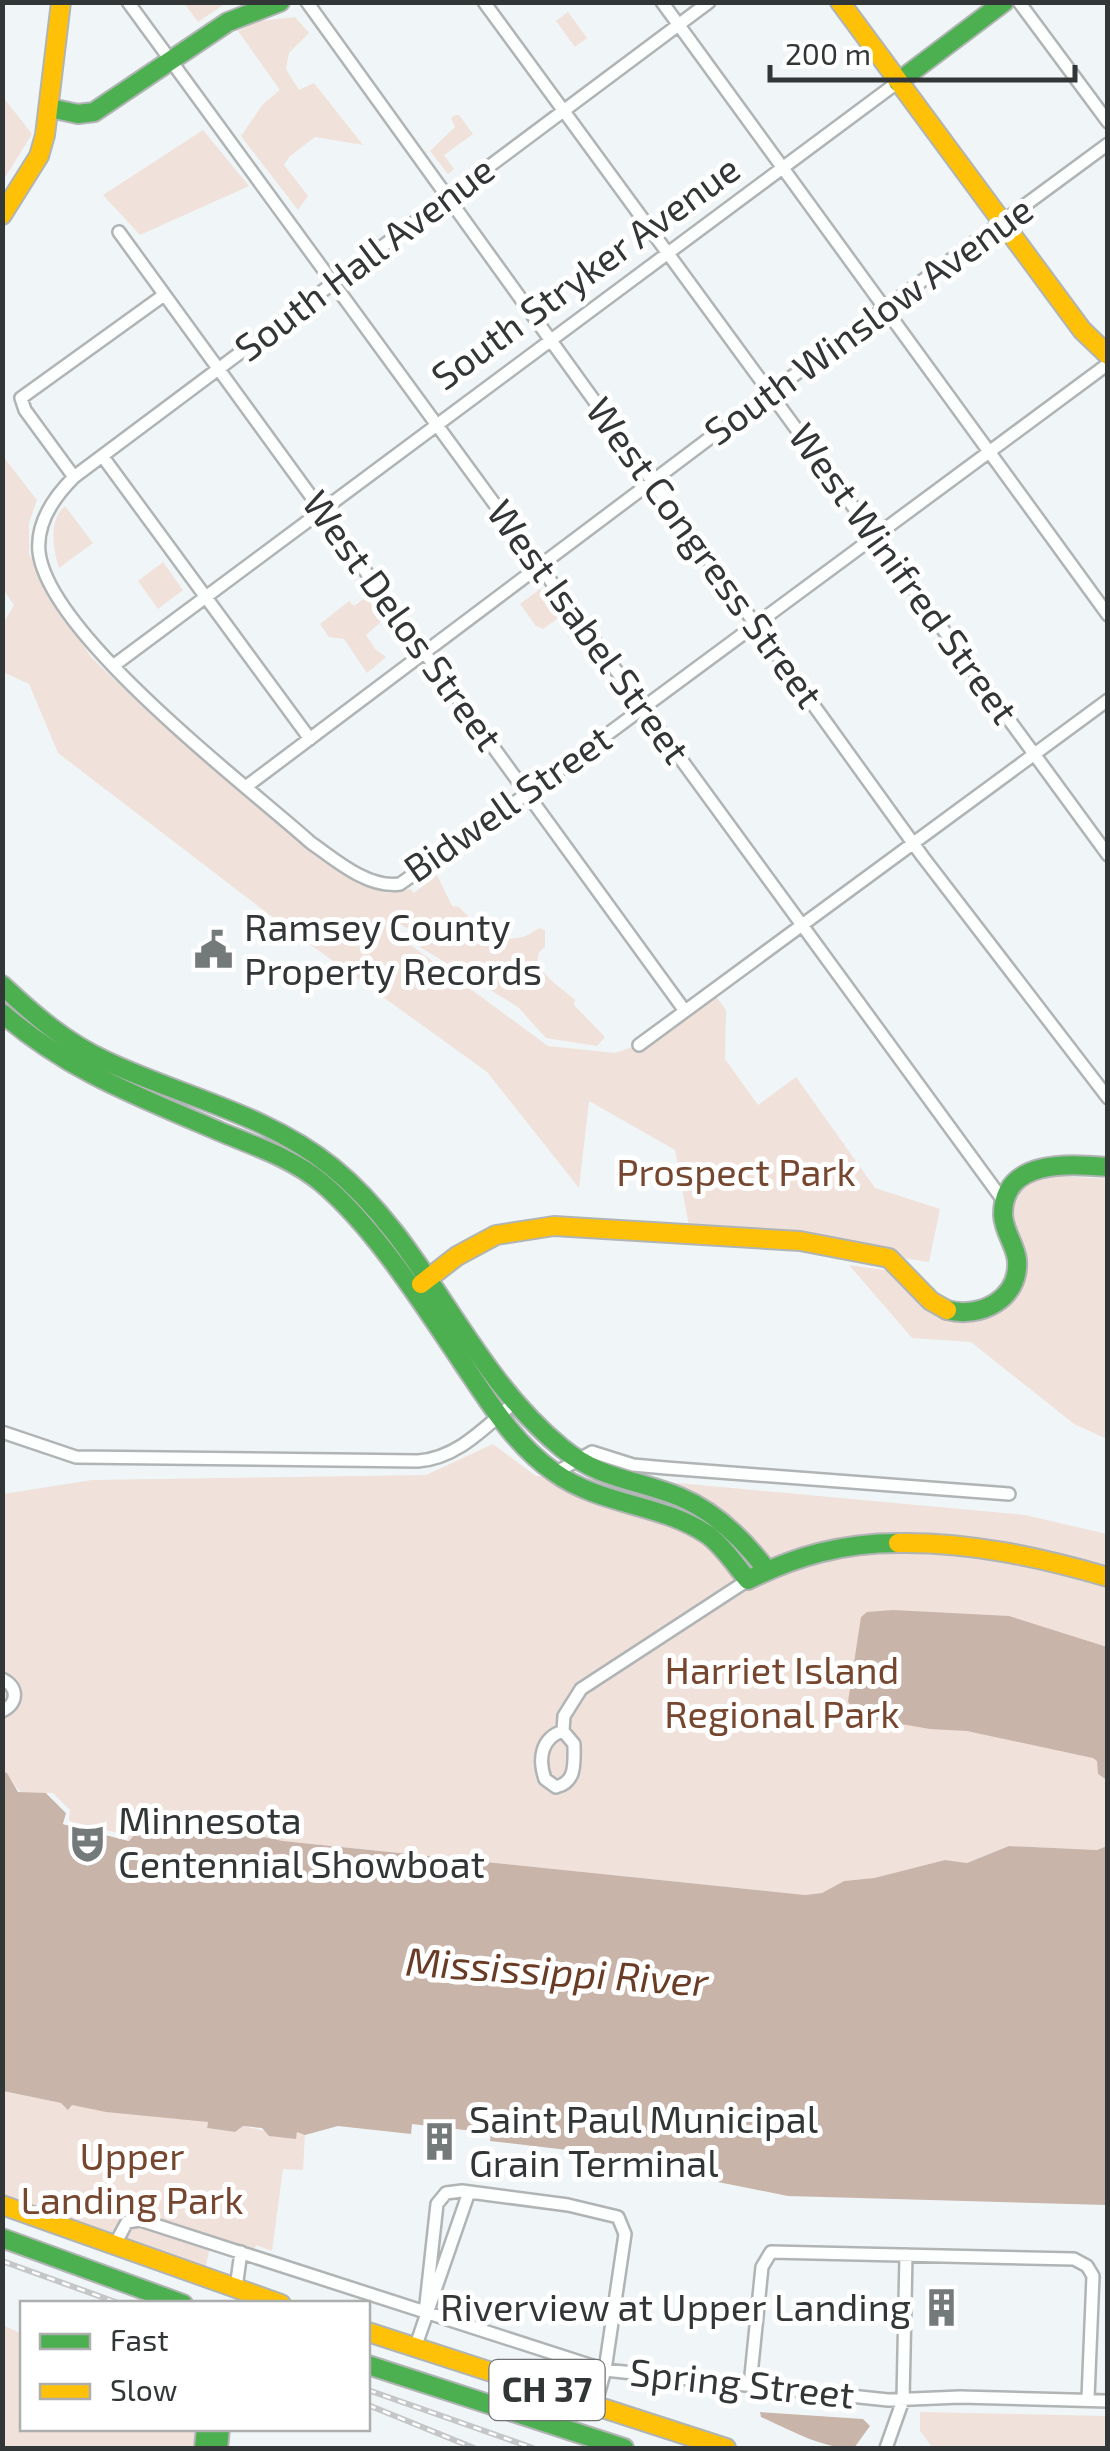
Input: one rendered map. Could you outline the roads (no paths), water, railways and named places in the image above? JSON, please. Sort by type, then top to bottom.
[{"type":"main road","points":[[2,215],[39,156],[50,108],[61,2]]},
{"type":"main road","points":[[50,108],[90,113],[228,22],[280,2]]},
{"type":"main road","points":[[840,2],[1082,330],[1108,354]]},
{"type":"main road","name":"South Stryker Avenue","points":[[898,82],[1004,2]]},
{"type":"main road","points":[[2,985],[38,1019],[72,1043],[272,1131],[313,1154],[361,1193],[498,1416],[525,1448],[555,1473],[602,1498],[682,1520],[711,1537],[748,1580],[813,1550],[885,1543],[1006,1551],[1063,1562],[1108,1577]]},
{"type":"main road","points":[[2,1012],[38,1044],[85,1073],[280,1157],[320,1181],[420,1285],[543,1432],[576,1459],[607,1476],[677,1495],[712,1513],[766,1569]]},
{"type":"main road","points":[[420,1285],[476,1244],[532,1227],[800,1241],[889,1258],[940,1308],[972,1314],[1002,1299],[1014,1281],[1018,1259],[1003,1218],[1014,1185],[1040,1167],[1059,1164],[1108,1168]]},
{"type":"main road","points":[[2,2205],[114,2246],[233,2299]]},
{"type":"main road","points":[[2,2238],[175,2301]]},
{"type":"main road","name":"CH 37","points":[[370,2333],[726,2448]]},
{"type":"main road","name":"CH 37","points":[[370,2366],[624,2448]]},
{"type":"street","name":"West Isabel Street","points":[[128,2],[1005,1203]]},
{"type":"street","name":"West Congress Street","points":[[307,2],[913,844],[1108,1098]]},
{"type":"street","name":"West Winifred Street","points":[[484,2],[1108,855]]},
{"type":"street","points":[[662,2],[1108,615]]},
{"type":"street","name":"South Hall Avenue","points":[[113,666],[77,625],[39,551],[46,512],[74,478],[709,2]]},
{"type":"street","points":[[1019,2],[1108,122]]},
{"type":"street","name":"South Stryker Avenue","points":[[113,666],[898,82]]},
{"type":"street","name":"South Winslow Avenue","points":[[247,786],[1108,144]]},
{"type":"street","name":"West Delos Street","points":[[119,232],[686,1011]]},
{"type":"street","points":[[74,478],[25,410],[22,398],[164,295]]},
{"type":"street","name":"Bidwell Street","points":[[247,786],[336,861],[389,886],[410,880],[1108,364]]},
{"type":"street","points":[[103,456],[310,739]]},
{"type":"street","points":[[113,666],[247,786]]},
{"type":"street","points":[[638,1045],[1108,700]]},
{"type":"street","points":[[2,1432],[76,1457],[418,1462],[440,1458],[460,1448],[515,1402]]},
{"type":"street","points":[[555,1473],[592,1452],[633,1465],[1009,1494]]},
{"type":"street","points":[[563,1731],[551,1736],[543,1748],[544,1779],[556,1787],[573,1775],[574,1744],[563,1731],[564,1716],[581,1689],[748,1580]]},
{"type":"street","points":[[2,1679],[12,1686],[15,1695],[12,1706],[2,1712]]},
{"type":"street","points":[[415,2348],[470,2192]]},
{"type":"street","points":[[426,2313],[438,2204],[446,2193],[470,2192],[568,2204],[618,2217],[623,2224],[606,2370],[595,2406]]},
{"type":"street","name":"Spring Street","points":[[114,2246],[123,2226],[134,2220],[606,2370],[902,2400],[1108,2401]]},
{"type":"street","points":[[233,2299],[241,2252]]},
{"type":"street","points":[[750,2386],[762,2267],[771,2252],[1074,2258],[1087,2266],[1093,2276],[1088,2398]]},
{"type":"street","points":[[886,2448],[902,2400],[906,2256]]},
{"type":"water","points":[[867,1612],[1009,1616],[1107,1647],[1107,1780],[1098,1774],[1093,1758],[967,1731],[860,1717],[848,1702],[861,1617]]},
{"type":"water","name":"Mississippi River","points":[[2,1772],[7,1773],[18,1792],[46,1793],[67,1814],[63,1824],[129,1841],[153,1814],[283,1841],[805,1895],[822,1893],[844,1881],[874,1878],[945,1860],[967,1863],[1009,1846],[1097,1850],[1107,1846],[1107,2205],[788,2196],[653,2169],[645,2175],[643,2169],[610,2155],[490,2141],[491,2133],[412,2124],[411,2134],[338,2126],[305,2135],[297,2132],[296,2139],[269,2136],[262,2128],[243,2126],[235,2132],[207,2128],[208,2122],[72,2105],[68,2110],[61,2103],[3,2091]]},
{"type":"water","points":[[760,2412],[863,2419],[870,2426],[854,2448],[842,2447],[794,2432],[761,2417]]},
{"type":"railway","points":[[2,2261],[113,2301]]},
{"type":"railway","points":[[370,2391],[533,2448]]},
{"type":"railway","points":[[370,2406],[474,2448]]},
{"type":"place","name":"Ramsey County Property Records","points":[[214,950]]},
{"type":"place","name":"Minnesota Centennial Showboat","points":[[88,1843]]},
{"type":"place","name":"Saint Paul Municipal Grain Terminal","points":[[439,2142]]},
{"type":"place","name":"Riverview at Upper Landing","points":[[941,2308]]},
{"type":"park label","name":"Prospect Park","points":[[736,1173]]},
{"type":"park label","name":"Harriet Island Regional Park","points":[[782,1693]]},
{"type":"park label","name":"Upper Landing Park","points":[[132,2179]]}]
